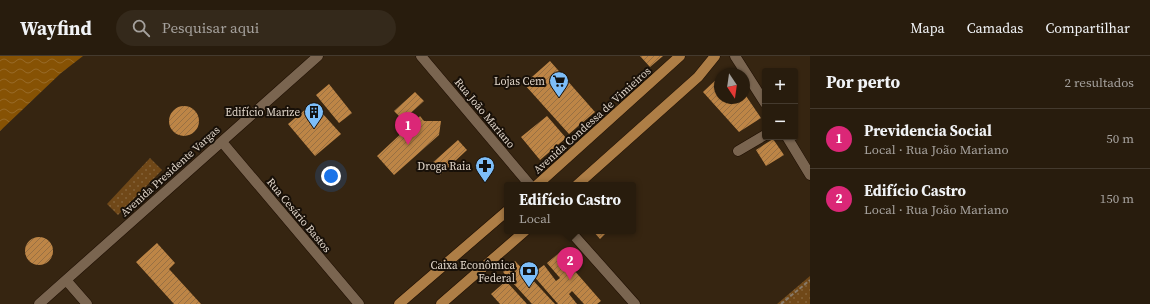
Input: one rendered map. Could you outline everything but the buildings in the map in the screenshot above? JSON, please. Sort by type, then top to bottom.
[{"type":"main road","name":"Avenida Condessa de Vimieiros","points":[[540,182],[680,56]]},
{"type":"main road","points":[[580,182],[698,77],[715,56]]},
{"type":"main road","points":[[399,304],[504,214]]},
{"type":"main road","points":[[441,304],[522,234]]},
{"type":"street","name":"Avenida Presidente Vargas","points":[[39,304],[318,56]]},
{"type":"street","name":"Rua João Mariano","points":[[421,56],[527,182]]},
{"type":"street","points":[[735,56],[762,98]]},
{"type":"street","points":[[738,151],[762,137]]},
{"type":"street","points":[[789,140],[810,175]]},
{"type":"street","name":"Rua Cesário Bastos","points":[[222,142],[359,304]]},
{"type":"street","points":[[573,234],[635,304]]},
{"type":"street","points":[[66,280],[87,304]]},
{"type":"path","points":[[781,304],[810,280]]},
{"type":"shaded area","points":[[150,158],[162,170],[118,215],[107,204]]},
{"type":"shaded area","points":[[810,276],[810,304],[777,304]]},
{"type":"water","points":[[0,56],[83,56],[61,73],[0,131]]},
{"type":"place","name":"Lojas Cem","points":[[559,98]]},
{"type":"place","name":"Edifício Marize","points":[[314,129]]},
{"type":"place","name":"Previdencia Social","points":[[408,145]]},
{"type":"place","name":"Droga Raia","points":[[485,183]]},
{"type":"place","name":"Edifício Castro","points":[[570,280]]},
{"type":"place","name":"Caixa Econômica Federal","points":[[529,288]]}]
